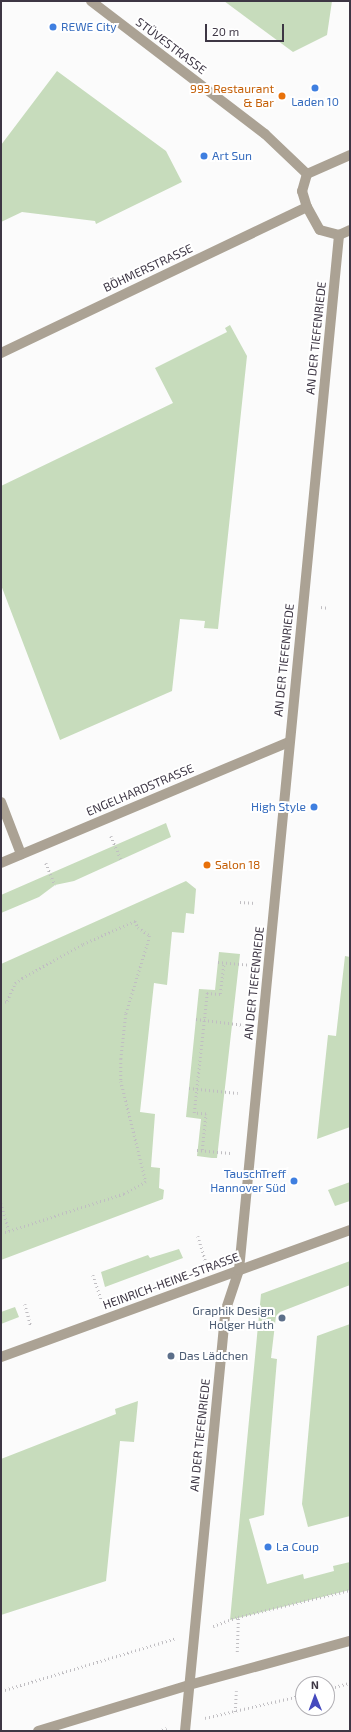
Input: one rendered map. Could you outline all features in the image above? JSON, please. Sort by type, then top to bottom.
[{"type":"street","name":"STÜVESTRASSE","points":[[91,1],[265,134],[308,174]]},
{"type":"street","points":[[350,155],[308,174],[302,191],[307,208],[320,230],[339,236],[350,230]]},
{"type":"street","name":"BÖHMERSTRASSE","points":[[1,353],[307,208]]},
{"type":"street","name":"AN DER TIEFENRIEDE","points":[[185,1727],[226,1308],[239,1270],[339,236]]},
{"type":"street","name":"ENGELHARDSTRASSE","points":[[1,863],[289,742]]},
{"type":"street","points":[[1,802],[21,854]]},
{"type":"street","name":"HEINRICH-HEINE-STRASSE","points":[[1,1357],[350,1230]]},
{"type":"street","points":[[38,1731],[189,1684],[350,1641]]},
{"type":"path","points":[[104,819],[121,860]]},
{"type":"path","points":[[1,1003],[7,1001],[15,983],[22,978],[135,921],[138,927],[150,936],[126,1014],[121,1059],[122,1081],[146,1182],[124,1194],[1,1234]]},
{"type":"path","points":[[218,962],[269,967]]},
{"type":"path","points":[[202,1150],[206,1114],[194,1113],[207,993],[220,994],[224,963]]},
{"type":"path","points":[[196,1019],[263,1026]]},
{"type":"path","points":[[189,1088],[256,1095]]},
{"type":"path","points":[[197,1150],[250,1155]]},
{"type":"path","points":[[1,1203],[9,1231]]},
{"type":"path","points":[[198,1236],[212,1280]]},
{"type":"path","points":[[93,1275],[108,1318]]},
{"type":"path","points":[[25,1304],[37,1344]]},
{"type":"path","points":[[335,1687],[350,1683]]},
{"type":"path","points":[[158,1731],[185,1727],[295,1697]]},
{"type":"green space","points":[[224,1],[332,1],[327,35],[293,52]]},
{"type":"green space","points":[[57,71],[166,151],[182,182],[96,224],[95,221],[22,212],[1,222],[1,145]]},
{"type":"green space","points":[[230,325],[247,356],[218,629],[204,628],[205,621],[180,619],[172,691],[60,740],[1,585],[1,486],[173,403],[155,368],[227,332],[225,328]]},
{"type":"green space","points":[[166,823],[171,837],[74,881],[55,885],[39,897],[1,913],[1,895]]},
{"type":"green space","points":[[186,881],[196,889],[194,914],[186,913],[184,933],[172,932],[167,985],[154,983],[140,1112],[155,1114],[151,1167],[160,1168],[159,1188],[164,1190],[163,1199],[1,1260],[1,964]]},
{"type":"green space","points":[[219,952],[240,954],[217,1158],[212,1158],[197,1156],[201,1119],[186,1117],[199,989],[215,990]]},
{"type":"green space","points":[[345,956],[350,957],[350,1127],[317,1139],[328,1035],[336,1036]]},
{"type":"green space","points":[[350,1182],[350,1201],[335,1206],[328,1190]]},
{"type":"green space","points":[[179,1249],[183,1258],[105,1287],[101,1272],[148,1255],[150,1258]]},
{"type":"green space","points":[[350,1261],[350,1285],[280,1312],[276,1316],[271,1358],[277,1359],[264,1515],[249,1519],[267,1584],[303,1574],[304,1579],[334,1571],[333,1566],[350,1562],[350,1590],[230,1620],[261,1294]]},
{"type":"green space","points":[[15,1307],[19,1317],[1,1324],[1,1312]]},
{"type":"green space","points":[[350,1324],[350,1516],[308,1527],[302,1504],[317,1336]]},
{"type":"green space","points":[[138,1401],[134,1442],[120,1441],[106,1581],[1,1615],[1,1459],[116,1414],[115,1409]]},
{"type":"place","name":"REWE City","points":[[53,27]]},
{"type":"place","name":"Laden 10","points":[[315,88]]},
{"type":"place","name":"993 Restaurant & Bar","points":[[282,96]]},
{"type":"place","name":"Art Sun","points":[[204,156]]},
{"type":"place","name":"High Style","points":[[314,807]]},
{"type":"place","name":"Salon 18","points":[[207,865]]},
{"type":"place","name":"TauschTreff Hannover Süd","points":[[294,1181]]},
{"type":"place","name":"Graphik Design Holger Huth","points":[[282,1318]]},
{"type":"place","name":"Das Lädchen","points":[[171,1356]]},
{"type":"place","name":"La Coup","points":[[268,1547]]}]
